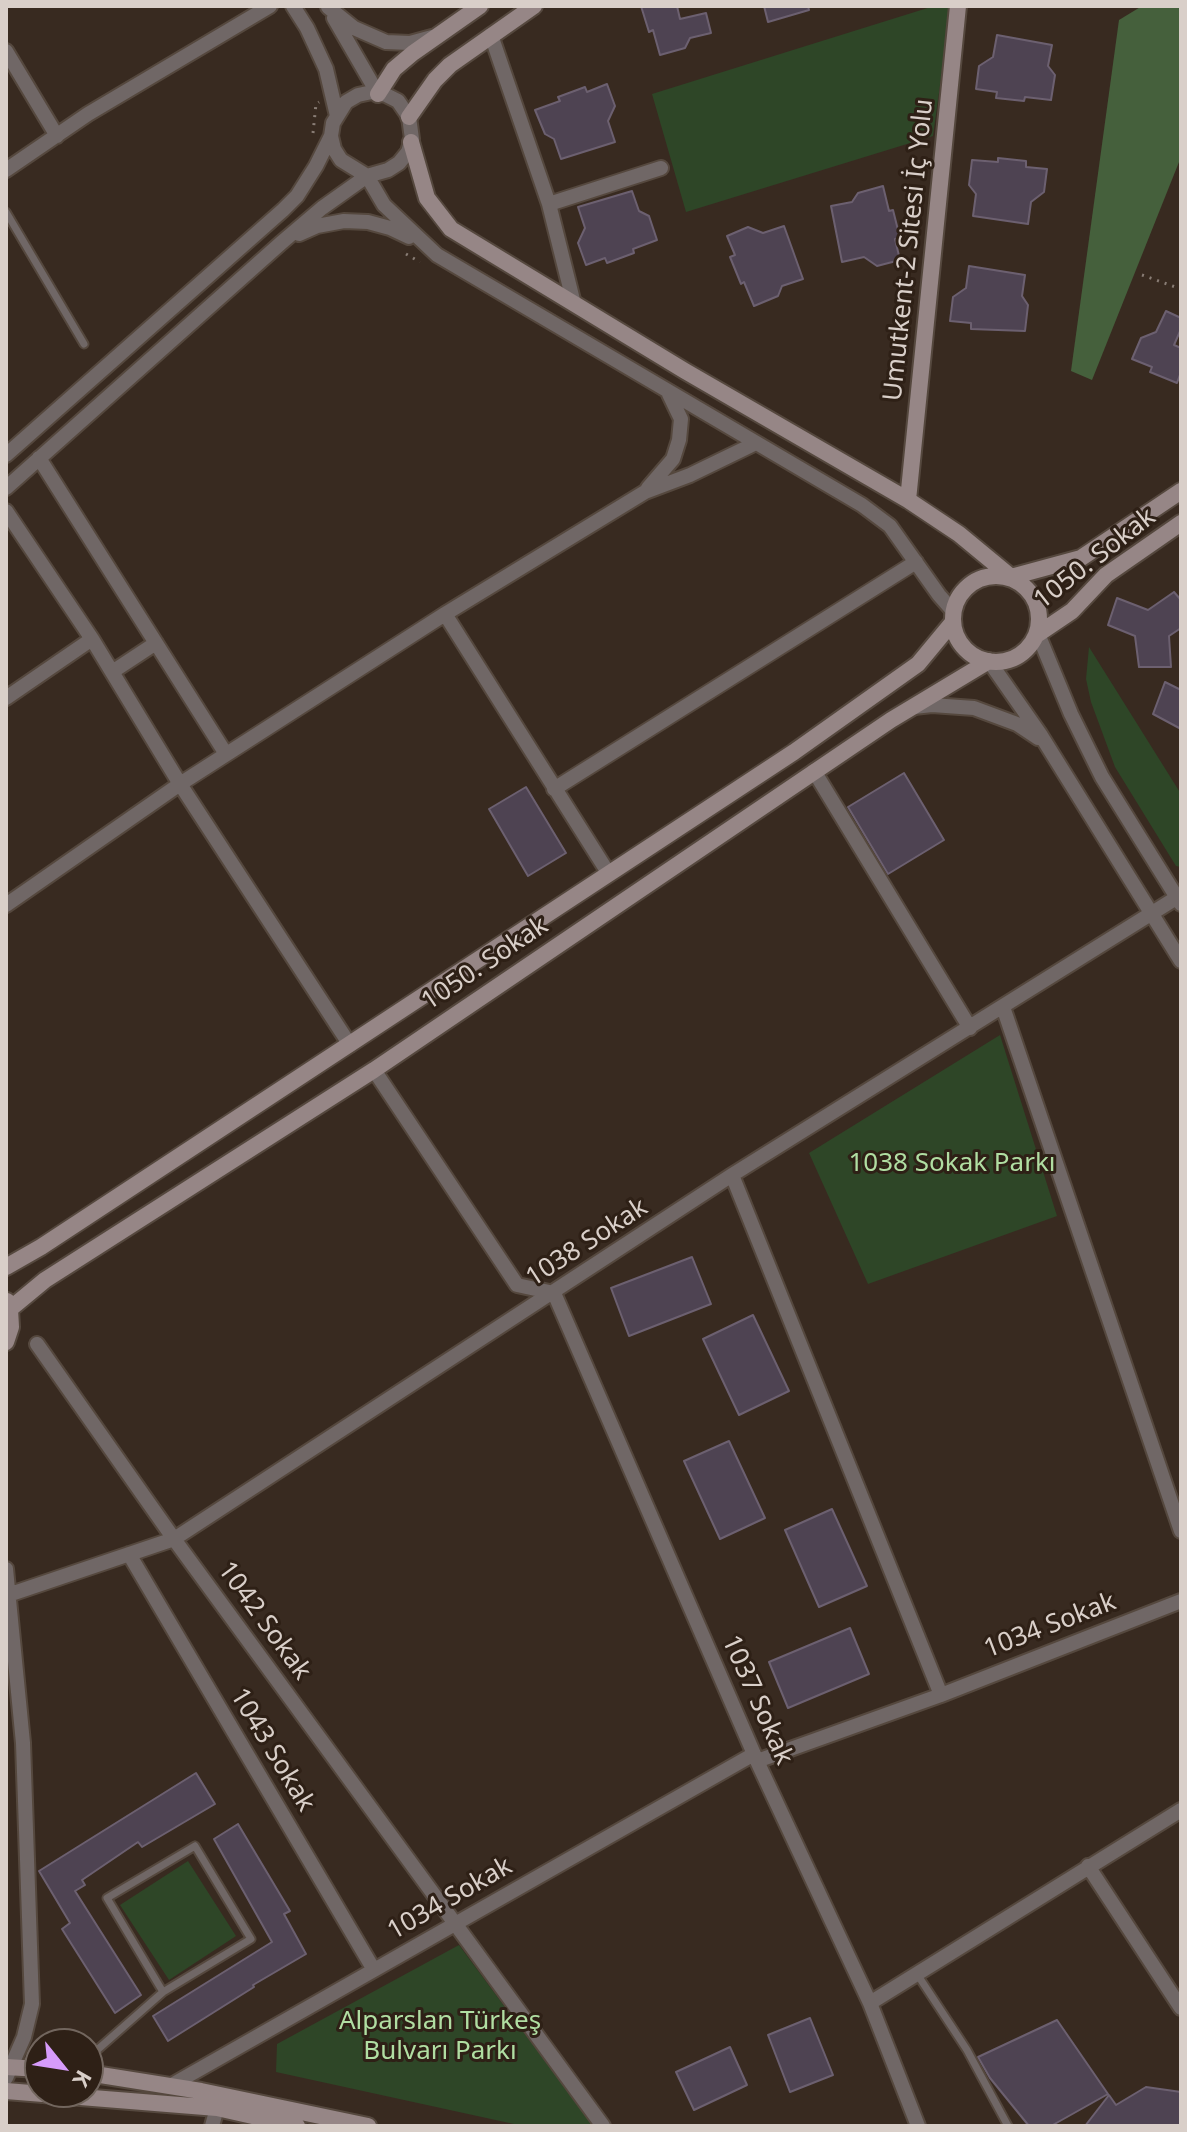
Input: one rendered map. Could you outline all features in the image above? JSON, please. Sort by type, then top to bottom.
[{"type":"street","points":[[6,170],[270,6]]},
{"type":"street","points":[[293,6],[326,69],[337,116]]},
{"type":"street","points":[[327,6],[378,94]]},
{"type":"street","points":[[327,6],[354,28],[386,42],[410,43],[437,36]]},
{"type":"street","points":[[378,94],[394,69],[480,6]]},
{"type":"street","points":[[409,117],[435,80],[450,65],[534,6]]},
{"type":"street","name":"Umutkent-2 Sitesi İç Yolu","points":[[908,500],[958,6]]},
{"type":"street","points":[[491,35],[549,204],[574,304]]},
{"type":"street","points":[[6,51],[57,136]]},
{"type":"street","points":[[6,455],[297,196],[316,166],[331,136],[333,123],[346,102],[358,95],[378,94],[398,101],[412,125],[408,152],[399,163],[367,176],[322,208],[6,488]]},
{"type":"street","points":[[331,136],[341,160],[367,176],[384,205],[420,242]]},
{"type":"street","points":[[411,142],[427,198],[451,229],[908,500],[959,534],[1025,586],[1035,598],[1039,612],[1038,634],[1071,714],[1102,777],[1180,899]]},
{"type":"street","points":[[549,204],[661,168]]},
{"type":"street","points":[[281,243],[317,226],[344,221],[368,222],[390,228],[420,242],[481,283],[862,505],[890,526],[953,617],[962,646],[972,655],[989,661],[1012,659],[1024,652],[1038,634]]},
{"type":"street","points":[[645,492],[673,459],[679,440],[681,419],[669,394]]},
{"type":"street","points":[[6,905],[180,784],[445,614],[645,492],[690,475],[756,443]]},
{"type":"street","points":[[39,458],[226,754]]},
{"type":"street","name":"1050. Sokak","points":[[1011,577],[1081,558],[1181,491]]},
{"type":"street","points":[[6,511],[92,639],[180,784],[350,1045]]},
{"type":"street","name":"1050. Sokak","points":[[1038,634],[1072,611],[1106,575],[1181,523]]},
{"type":"street","points":[[554,789],[916,562]]},
{"type":"street","points":[[953,617],[961,593],[971,583],[984,577],[1011,577]]},
{"type":"street","points":[[445,614],[609,874]]},
{"type":"street","name":"1050. Sokak","points":[[6,1267],[350,1045],[897,680],[918,664],[953,617]]},
{"type":"street","points":[[6,698],[92,639]]},
{"type":"street","points":[[112,672],[156,643]]},
{"type":"street","points":[[989,661],[1045,743],[1181,961]]},
{"type":"street","name":"1050. Sokak","points":[[8,1304],[374,1070],[814,771],[989,661]]},
{"type":"street","points":[[914,707],[974,708],[1017,724],[1045,743]]},
{"type":"street","points":[[814,771],[970,1028]]},
{"type":"street","name":"1038 Sokak","points":[[8,1595],[174,1539],[732,1175],[1180,899]]},
{"type":"street","points":[[1003,1007],[1181,1531]]},
{"type":"street","points":[[374,1070],[517,1285],[554,1293]]},
{"type":"street","points":[[732,1175],[941,1695]]},
{"type":"street","name":"1037 Sokak","points":[[554,1293],[755,1758],[870,2003],[918,2126]]},
{"type":"street","points":[[6,1342],[11,1327],[8,1304]]},
{"type":"street","name":"1042 Sokak","points":[[37,1344],[174,1539],[603,2126]]},
{"type":"street","name":"1043 Sokak","points":[[129,1554],[374,1970]]},
{"type":"street","points":[[6,1569],[23,1743],[32,2004],[24,2037],[8,2071]]},
{"type":"street","name":"1034 Sokak","points":[[170,2086],[755,1758],[941,1695],[1181,1601]]},
{"type":"street","points":[[870,2003],[1181,1810]]},
{"type":"street","points":[[1088,1866],[1181,2008]]},
{"type":"street","points":[[104,2076],[368,2126]]},
{"type":"street","points":[[104,2098],[217,2108],[297,2126]]},
{"type":"street","points":[[212,2126],[217,2108]]},
{"type":"lane","points":[[6,212],[84,344]]},
{"type":"lane","points":[[104,2044],[163,1992],[251,1939],[195,1846],[107,1898],[163,1992]]},
{"type":"lane","points":[[917,1974],[967,2050],[1008,2126]]},
{"type":"path","points":[[1142,275],[1181,289]]},
{"type":"green space","points":[[934,6],[951,6],[933,136],[686,212],[652,94]]},
{"type":"green space","points":[[1142,6],[1181,6],[1181,157],[1092,380],[1071,371],[1119,20]]},
{"type":"green space","points":[[1089,647],[1181,794],[1181,867],[1176,866],[1115,767],[1091,702],[1086,679]]},
{"type":"green space","name":"1038 Sokak Parkı","points":[[1000,1035],[1057,1216],[868,1284],[809,1153]]},
{"type":"green space","points":[[188,1861],[236,1936],[169,1980],[120,1905]]},
{"type":"green space","name":"Alparslan Türkeş Bulvarı Parkı","points":[[459,1945],[593,2126],[523,2126],[276,2072],[277,2044]]},
{"type":"building","points":[[641,6],[677,6],[680,19],[706,13],[711,33],[690,38],[685,48],[660,55],[653,30],[649,32]]},
{"type":"building","points":[[764,6],[808,6],[809,10],[768,22]]},
{"type":"building","points":[[997,35],[1052,45],[1048,66],[1055,75],[1051,100],[996,98],[997,92],[976,89],[979,66],[993,57]]},
{"type":"building","points":[[607,84],[615,106],[608,121],[615,142],[561,159],[554,139],[545,134],[535,110],[585,87],[587,92]]},
{"type":"building","points":[[998,158],[1026,161],[1026,167],[1047,169],[1044,192],[1031,202],[1028,224],[973,216],[976,194],[969,185],[972,160],[998,162]]},
{"type":"building","points":[[883,186],[900,238],[895,239],[900,260],[877,266],[864,257],[842,262],[831,206],[852,202],[858,193]]},
{"type":"building","points":[[632,191],[639,211],[649,216],[657,240],[607,263],[605,258],[586,265],[578,243],[585,228],[578,207]]},
{"type":"building","points":[[784,226],[803,279],[782,286],[778,296],[754,306],[730,257],[735,255],[727,236],[748,227],[763,233]]},
{"type":"building","points":[[969,266],[1025,275],[1022,296],[1028,305],[1025,331],[971,329],[971,323],[950,321],[953,297],[966,288]]},
{"type":"building","points":[[1166,311],[1181,318],[1181,329],[1174,345],[1181,348],[1181,372],[1177,383],[1150,372],[1152,367],[1132,359],[1141,338],[1156,332]]},
{"type":"building","points":[[1174,592],[1181,600],[1181,628],[1169,636],[1171,667],[1139,667],[1135,636],[1108,625],[1117,598],[1148,610]]},
{"type":"building","points":[[1165,682],[1181,690],[1181,729],[1153,714]]},
{"type":"building","points":[[904,773],[944,840],[888,874],[848,807]]},
{"type":"building","points":[[526,787],[566,853],[528,876],[489,809]]},
{"type":"building","points":[[692,1257],[711,1304],[629,1336],[611,1288]]},
{"type":"building","points":[[753,1315],[789,1391],[739,1415],[703,1339]]},
{"type":"building","points":[[729,1441],[765,1518],[720,1539],[684,1461]]},
{"type":"building","points":[[832,1509],[867,1586],[819,1607],[785,1530]]},
{"type":"building","points":[[850,1628],[869,1674],[788,1708],[769,1662]]},
{"type":"building","points":[[196,1773],[215,1804],[142,1847],[138,1842],[82,1880],[85,1885],[75,1891],[141,1995],[115,2013],[62,1929],[70,1923],[39,1871]]},
{"type":"building","points":[[238,1824],[290,1911],[284,1914],[306,1954],[168,2041],[153,2016],[272,1942],[214,1839]]},
{"type":"building","points":[[810,2018],[833,2075],[790,2092],[768,2035]]},
{"type":"building","points":[[1057,2020],[1108,2094],[1051,2126],[1029,2126],[990,2078],[978,2057]]},
{"type":"building","points":[[730,2047],[747,2085],[694,2110],[676,2072]]},
{"type":"building","points":[[1146,2087],[1181,2092],[1181,2126],[1085,2126],[1109,2095],[1116,2105]]}]
